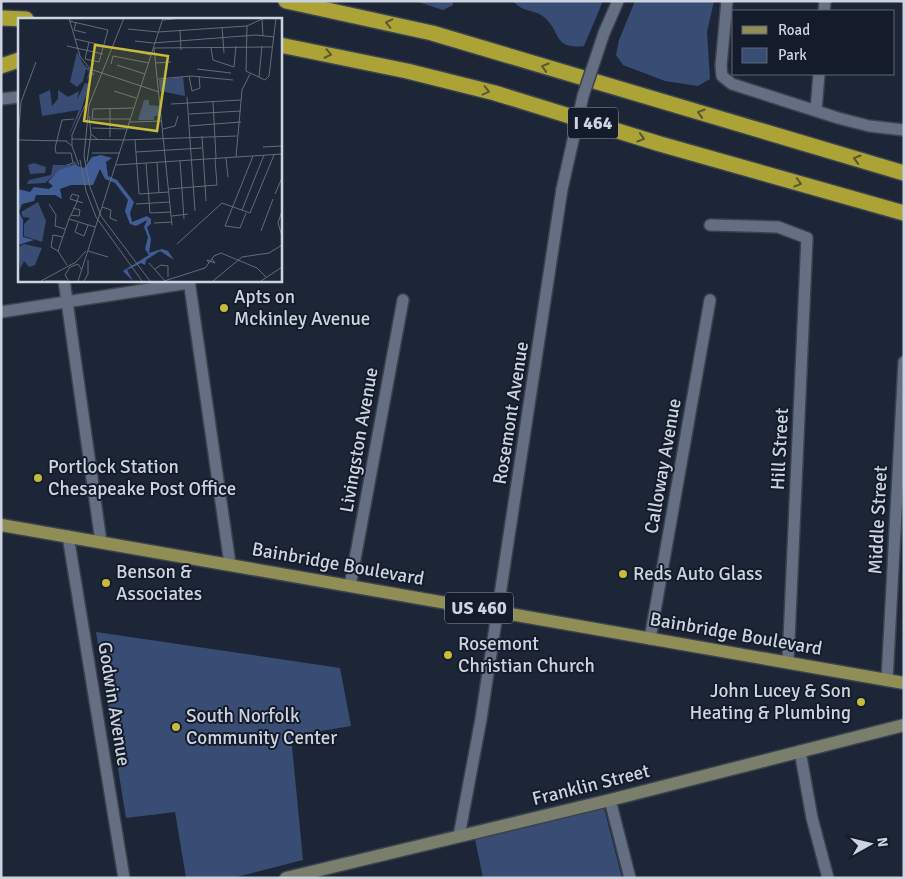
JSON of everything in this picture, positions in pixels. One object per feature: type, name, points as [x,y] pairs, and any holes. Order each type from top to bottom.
[{"type":"highway","name":"I 464","points":[[286,1],[432,34],[904,173]]},
{"type":"highway","points":[[1,18],[18,19]]},
{"type":"highway","name":"I 464","points":[[281,45],[407,71],[495,93],[660,144],[904,213]]},
{"type":"highway","points":[[1,66],[18,60]]},
{"type":"main road","name":"Bainbridge Boulevard","points":[[1,525],[904,683]]},
{"type":"street","name":"Rosemont Avenue","points":[[459,836],[498,612],[562,189],[583,96],[604,33],[618,1]]},
{"type":"street","points":[[727,1],[722,76],[732,84],[752,92],[869,126],[904,130]]},
{"type":"street","points":[[816,110],[819,75]]},
{"type":"street","points":[[1,100],[18,97]]},
{"type":"street","name":"Hill Street","points":[[710,225],[778,227],[807,238],[788,662]]},
{"type":"street","points":[[64,281],[101,542]]},
{"type":"street","points":[[1,312],[189,281],[230,564]]},
{"type":"street","name":"Livingston Avenue","points":[[350,586],[403,300]]},
{"type":"street","name":"Calloway Avenue","points":[[650,639],[710,300]]},
{"type":"street","name":"Middle Street","points":[[887,680],[904,362]]},
{"type":"street","name":"Godwin Avenue","points":[[68,536],[124,878]]},
{"type":"street","name":"Franklin Street","points":[[286,878],[610,800],[904,726]]},
{"type":"street","points":[[800,752],[812,818],[828,878]]},
{"type":"street","points":[[610,800],[630,878]]},
{"type":"green space","points":[[415,1],[453,1],[453,5],[443,10]]},
{"type":"green space","points":[[513,1],[603,1],[584,46],[574,46],[562,42],[544,17],[517,5]]},
{"type":"green space","points":[[635,1],[714,1],[707,32],[710,79],[698,86],[665,81],[623,65],[616,55],[619,40]]},
{"type":"green space","points":[[96,632],[340,668],[351,726],[291,736],[303,860],[233,878],[186,878],[175,812],[126,818]]},
{"type":"green space","points":[[604,808],[622,878],[483,878],[475,839]]},
{"type":"place","name":"Apts on Mckinley Avenue","points":[[224,308]]},
{"type":"place","name":"Portlock Station Chesapeake Post Office","points":[[38,478]]},
{"type":"place","name":"Reds Auto Glass","points":[[623,574]]},
{"type":"place","name":"Benson & Associates","points":[[106,583]]},
{"type":"place","name":"Rosemont Christian Church","points":[[448,655]]},
{"type":"place","name":"John Lucey & Son Heating & Plumbing","points":[[861,702]]},
{"type":"place","name":"South Norfolk Community Center","points":[[176,727]]}]
